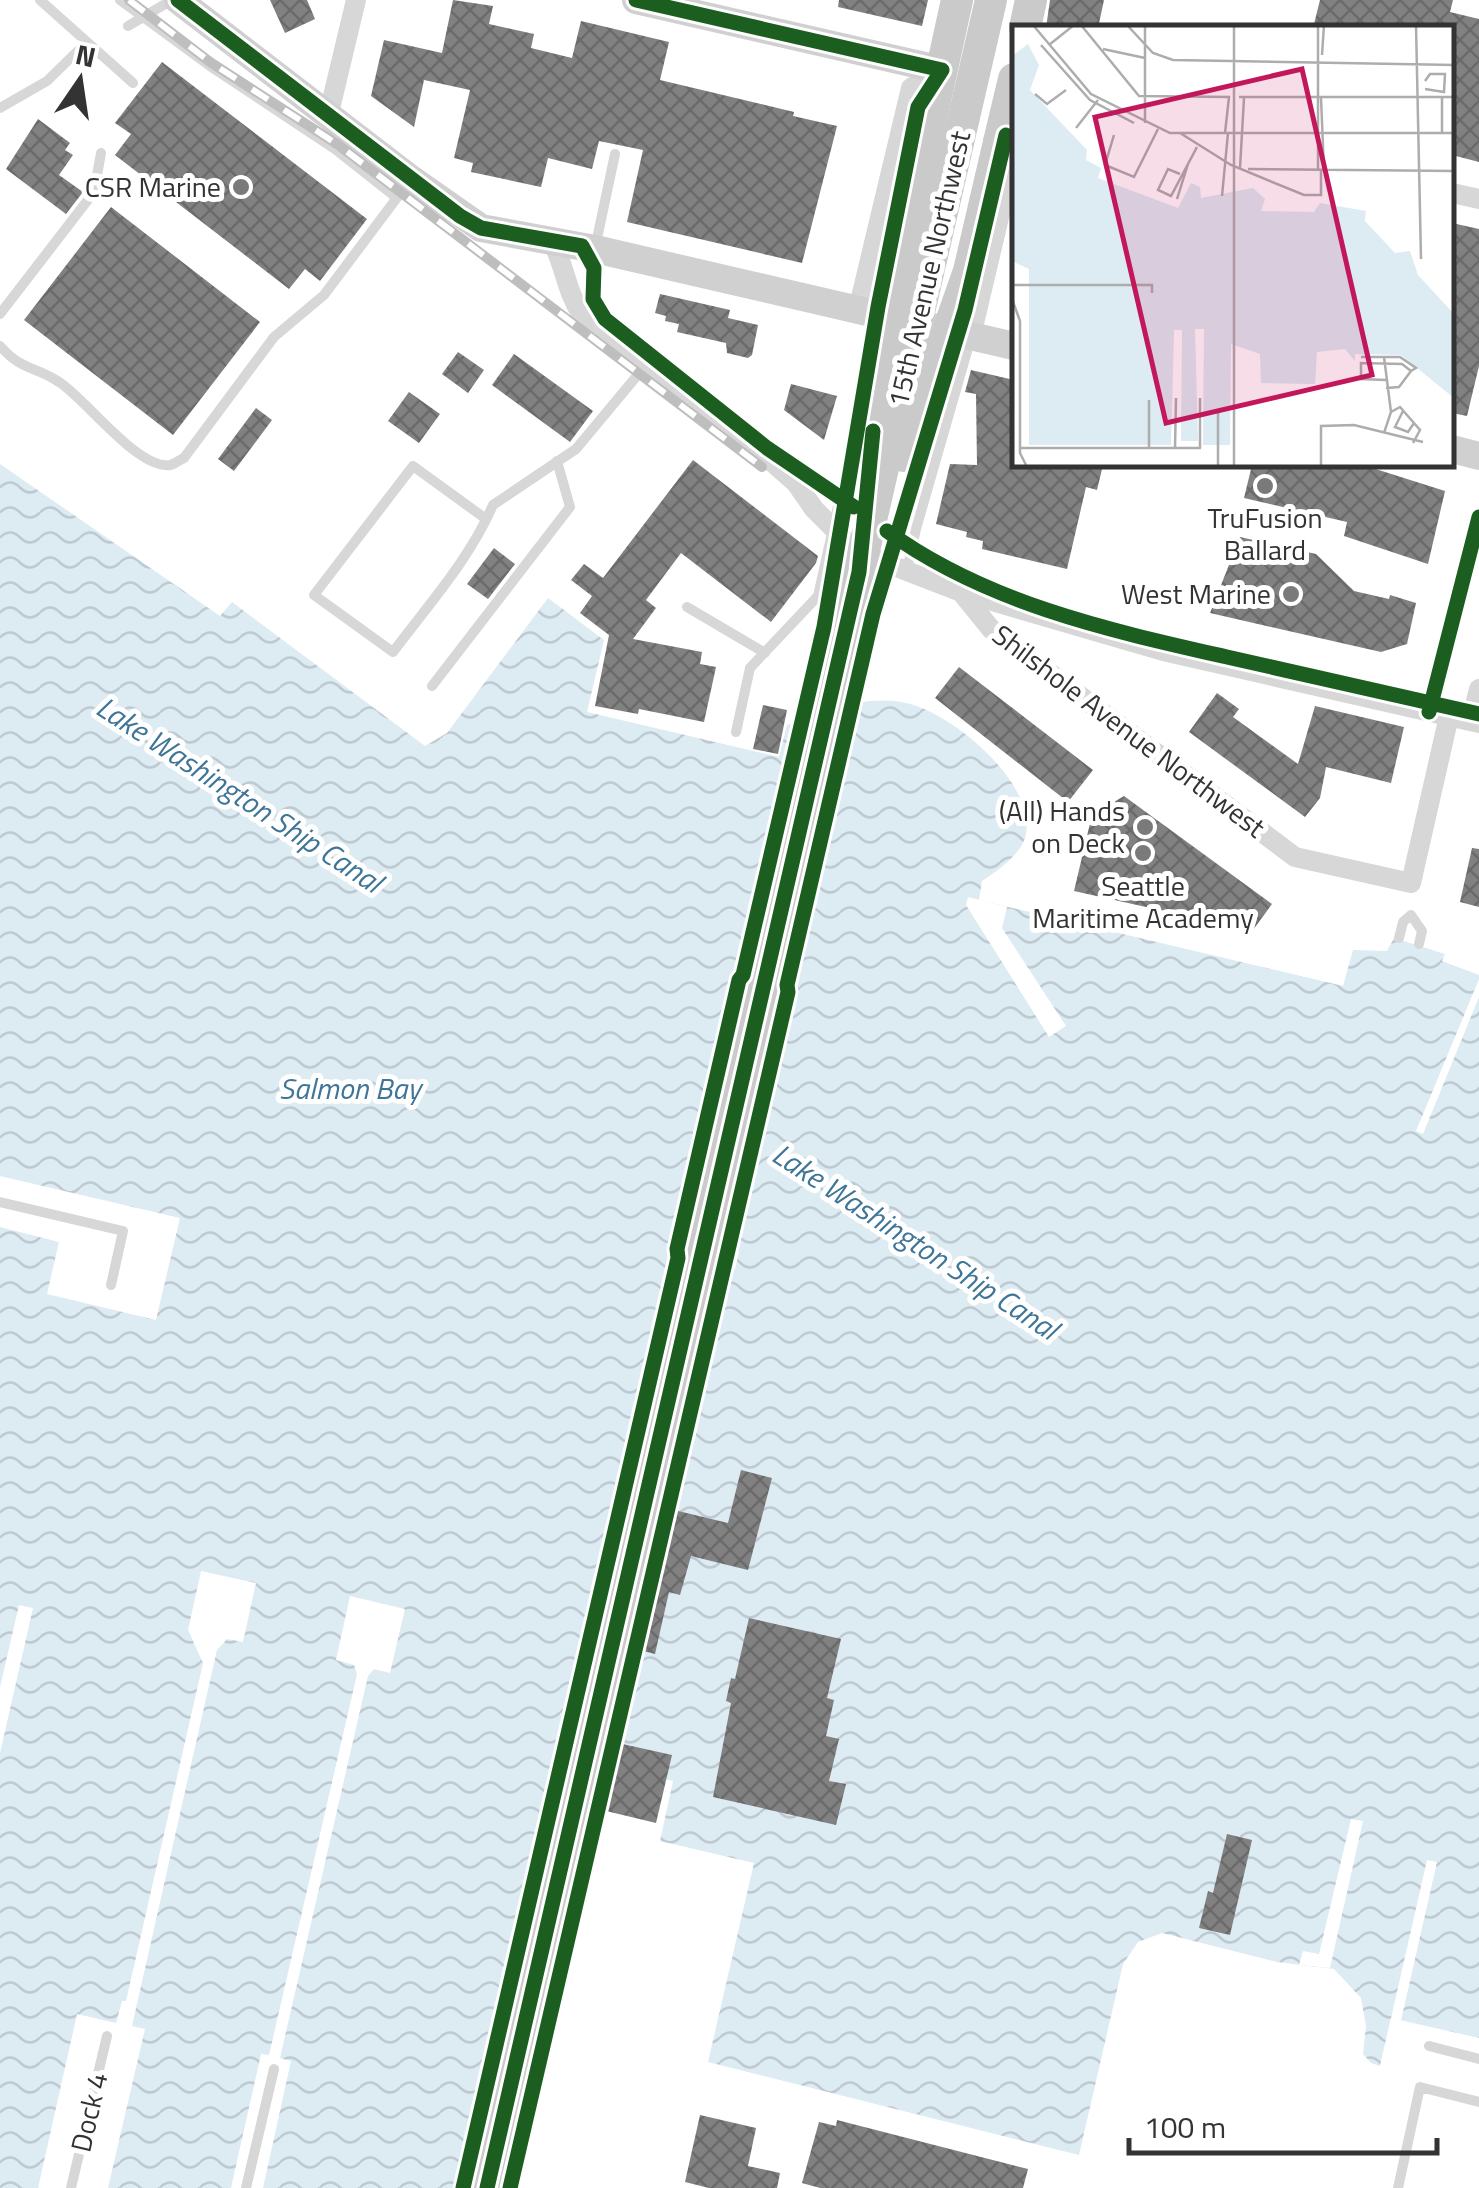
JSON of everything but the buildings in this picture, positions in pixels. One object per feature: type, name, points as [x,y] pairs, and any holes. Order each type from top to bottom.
[{"type":"main road","points":[[859,572],[866,486],[900,252],[957,0]]},
{"type":"main road","name":"15th Avenue Northwest","points":[[487,2188],[991,0]]},
{"type":"main road","points":[[1026,25],[1032,0]]},
{"type":"main road","points":[[859,572],[892,492],[969,271],[1007,148],[1012,97]]},
{"type":"street","points":[[175,0],[328,116],[404,188],[482,228],[595,248],[1012,346]]},
{"type":"street","points":[[328,116],[356,0]]},
{"type":"street","points":[[636,0],[942,70]]},
{"type":"street","points":[[870,54],[900,73],[910,88],[942,70]]},
{"type":"street","name":"15th Avenue Northwest","points":[[869,312],[910,88]]},
{"type":"street","name":"15th Avenue Northwest","points":[[971,336],[1007,148]]},
{"type":"street","points":[[1454,193],[1479,199]]},
{"type":"street","name":"Shilshole Avenue Northwest","points":[[552,240],[572,300],[582,315],[796,483],[833,528],[873,558],[961,592],[991,629],[1295,856],[1411,884],[1439,714]]},
{"type":"street","points":[[1454,450],[1479,456]]},
{"type":"street","points":[[1439,714],[1479,517]]},
{"type":"street","points":[[961,592],[1163,651],[1475,722],[1479,690]]},
{"type":"lane","points":[[40,0],[134,83]]},
{"type":"lane","points":[[0,346],[15,363],[59,382],[128,445],[154,462],[169,465],[184,458],[274,337],[324,296],[404,188],[335,149],[120,0]]},
{"type":"lane","points":[[128,26],[175,0]]},
{"type":"lane","points":[[0,108],[47,82],[87,42]]},
{"type":"lane","points":[[0,314],[94,192],[101,153]]},
{"type":"lane","points":[[595,248],[615,154]]},
{"type":"lane","name":"15th Avenue Northwest","points":[[765,652],[818,596],[869,312]]},
{"type":"lane","name":"15th Avenue Northwest","points":[[907,571],[971,336]]},
{"type":"lane","points":[[486,519],[413,466],[314,595],[393,652],[476,542],[486,519],[492,505],[590,435],[646,365]]},
{"type":"lane","points":[[432,686],[570,507],[557,461]]},
{"type":"lane","points":[[687,607],[765,652],[750,668],[736,732]]},
{"type":"lane","points":[[1399,938],[1403,922],[1411,915],[1422,931],[1420,944]]},
{"type":"lane","points":[[0,1202],[123,1231],[111,1285]]},
{"type":"lane","name":"Dock 4","points":[[71,2188],[107,2036]]},
{"type":"lane","points":[[1429,2046],[1479,2058]]},
{"type":"lane","points":[[246,2188],[274,2069]]},
{"type":"lane","points":[[1398,2188],[1420,2086],[1479,2102]]},
{"type":"water","name":"Lake Washington Ship Canal","points":[[0,464],[220,616],[232,602],[425,746],[447,733],[548,598],[604,640],[587,712],[779,757],[787,725],[845,706],[875,701],[906,703],[946,720],[1006,774],[1026,817],[1022,844],[1007,863],[982,881],[979,900],[1343,986],[1353,950],[1387,951],[1394,938],[1445,954],[1442,961],[1479,975],[1479,2038],[1391,2018],[1380,2066],[1363,2054],[1366,2026],[1361,1998],[1334,1969],[1277,1962],[1162,1933],[1138,1942],[1123,1964],[1079,2155],[708,2062],[754,1863],[660,1841],[673,1781],[561,1755],[461,2188],[0,2188]]},
{"type":"pier","points":[[854,697],[731,1250],[739,1252],[735,1269],[724,1267],[608,1771],[565,1760],[466,2188],[461,2188],[675,1258],[672,1250],[800,715]]},
{"type":"pier","points":[[968,897],[1007,907],[1002,928],[1066,1026],[1049,1037],[966,905]]},
{"type":"pier","points":[[1479,979],[1479,997],[1423,1134],[1416,1131]]},
{"type":"pier","points":[[0,1176],[180,1218],[156,1320],[47,1294],[59,1242],[0,1227]]},
{"type":"pier","points":[[201,1571],[256,1583],[243,1642],[227,1639],[217,1650],[132,2026],[145,2029],[108,2188],[38,2188],[77,2014],[116,2023],[122,2001],[126,2001],[203,1663],[188,1630]]},
{"type":"pier","points":[[350,1596],[405,1609],[390,1673],[374,1669],[368,1676],[280,2058],[291,2061],[263,2188],[231,2188],[261,2054],[269,2055],[357,1674],[354,1665],[336,1660]]},
{"type":"pier","points":[[19,1605],[33,1608],[0,1753],[0,1687]]},
{"type":"pier","points":[[1351,1819],[1363,1821],[1330,1968],[1299,1965],[1303,1951],[1319,1954]]},
{"type":"pier","points":[[1427,1860],[1437,1862],[1400,2025],[1394,2024],[1385,2068],[1379,2071]]},
{"type":"railway","points":[[129,0],[210,62],[337,144],[762,467]]},
{"type":"cycle path","points":[[178,0],[460,216],[481,228],[582,246],[594,268],[593,299],[605,319],[767,448],[854,507]]},
{"type":"cycle path","points":[[636,0],[942,70]]},
{"type":"cycle path","points":[[463,2188],[739,980],[824,627],[878,307],[918,107],[942,70]]},
{"type":"cycle path","points":[[510,2188],[873,614],[965,310],[1006,135]]},
{"type":"cycle path","points":[[487,2188],[859,572],[873,431]]},
{"type":"cycle path","points":[[1429,712],[1479,517]]},
{"type":"cycle path","points":[[887,531],[965,577],[1050,611],[1182,647],[1479,714]]},
{"type":"place","name":"CSR Marine","points":[[241,187]]},
{"type":"place","name":"TruFusion Ballard","points":[[1265,486]]},
{"type":"place","name":"West Marine","points":[[1291,594]]},
{"type":"place","name":"(All) Hands on Deck","points":[[1145,827]]},
{"type":"place","name":"Seattle Maritime Academy","points":[[1143,853]]},
{"type":"water label","name":"Salmon Bay","points":[[350,1089]]}]
